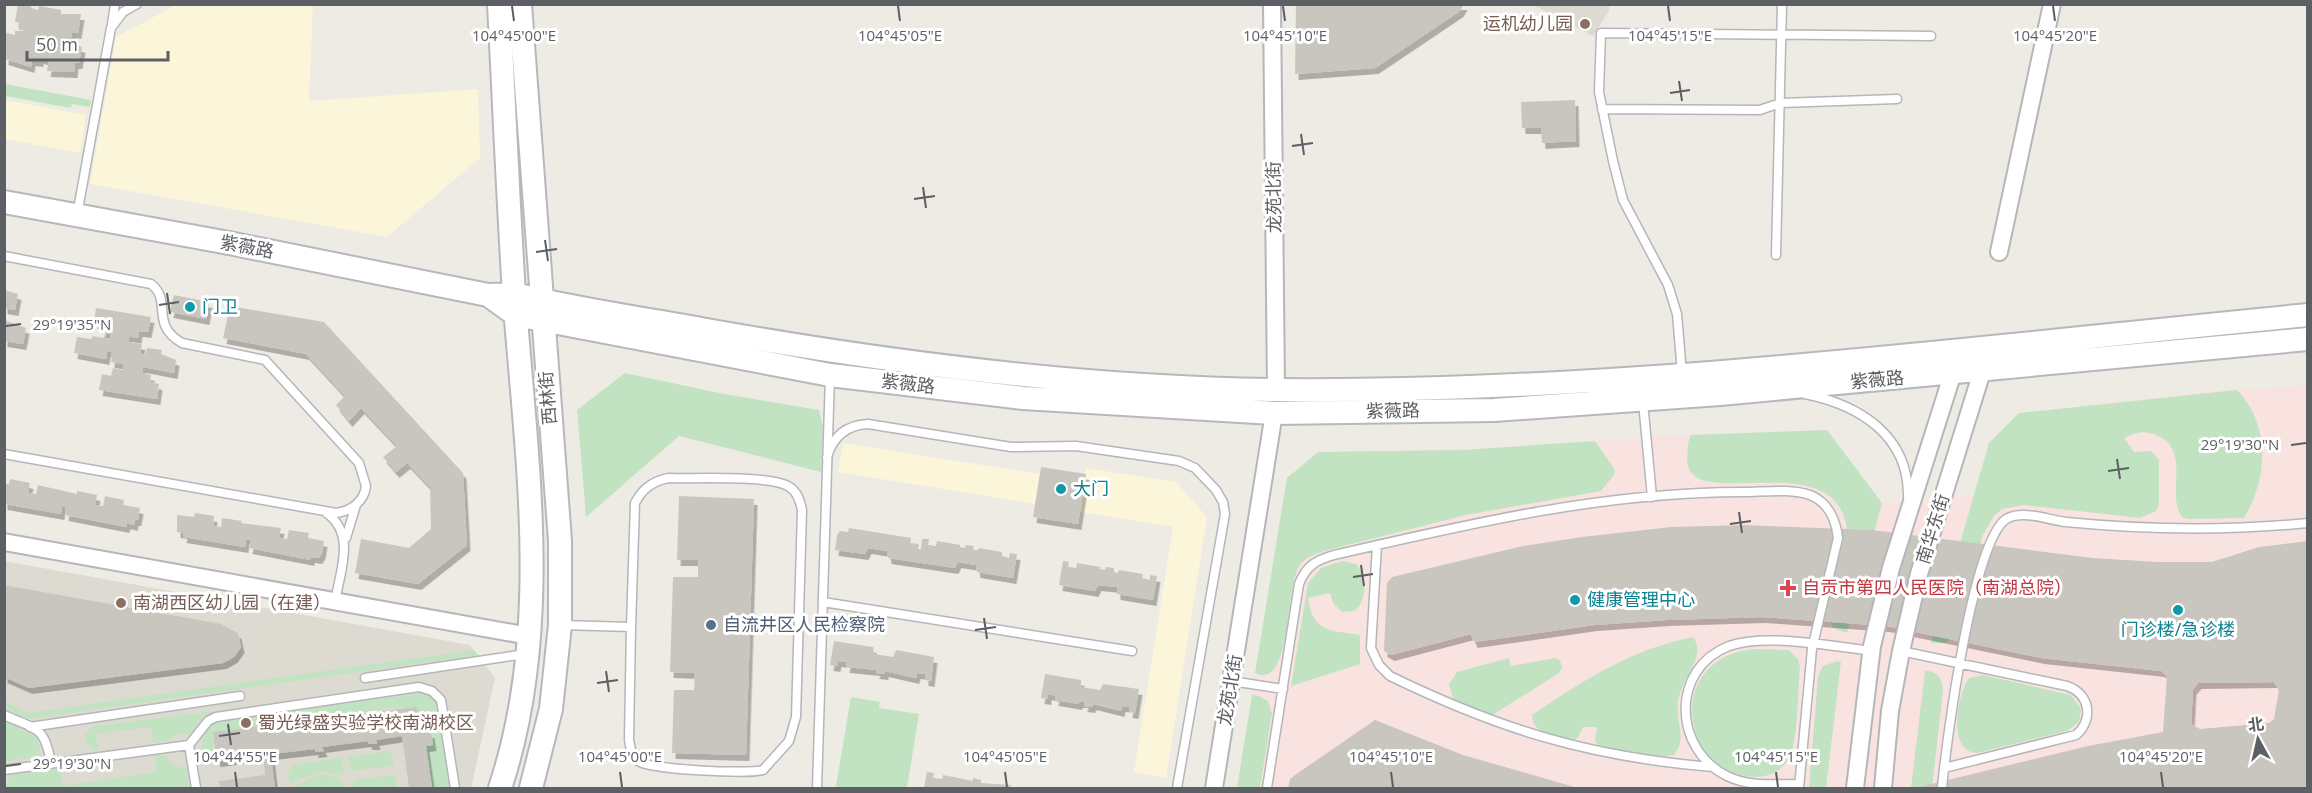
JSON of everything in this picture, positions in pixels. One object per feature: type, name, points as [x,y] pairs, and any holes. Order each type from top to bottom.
[{"type":"main road","name":"西林街","points":[[499,4],[515,304],[532,544],[528,645],[520,708],[500,789]]},
{"type":"main road","name":"西林街","points":[[520,4],[560,541],[560,625],[551,709],[531,789]]},
{"type":"main road","name":"紫薇路","points":[[4,202],[488,295],[515,304],[830,375],[1023,398],[1274,413],[1494,410],[1775,389],[2307,339]]},
{"type":"main road","name":"紫薇路","points":[[541,310],[834,353],[1028,375],[1154,385],[1276,390],[1492,387],[1682,374],[2307,315]]},
{"type":"street","name":"龙苑北街","points":[[1272,4],[1276,390]]},
{"type":"street","points":[[1999,252],[2052,4]]},
{"type":"street","name":"南华东街","points":[[1883,789],[1890,711],[1919,574],[1981,371],[1992,345]]},
{"type":"street","name":"南华东街","points":[[1855,789],[1871,651],[1908,514],[1962,348]]},
{"type":"street","name":"龙苑北街","points":[[1214,789],[1274,413]]},
{"type":"street","points":[[4,542],[335,602],[528,645]]},
{"type":"lane","points":[[77,215],[115,4]]},
{"type":"lane","points":[[111,28],[123,12],[137,4]]},
{"type":"lane","points":[[1776,255],[1782,4]]},
{"type":"lane","points":[[1682,374],[1677,314],[1668,285],[1623,200],[1602,109],[1598,70],[1601,33],[1931,36]]},
{"type":"lane","points":[[1602,109],[1760,110],[1780,103],[1898,99]]},
{"type":"lane","points":[[4,256],[151,284],[160,294],[162,320],[172,338],[182,343],[265,360],[359,463],[366,486],[350,518],[335,602]]},
{"type":"lane","points":[[817,789],[830,375]]},
{"type":"lane","points":[[1775,389],[1847,406],[1887,434],[1905,466],[1908,514]]},
{"type":"lane","points":[[1643,399],[1652,497]]},
{"type":"lane","points":[[827,457],[830,448],[842,432],[851,426],[868,424],[1011,447],[1076,446],[1101,449],[1179,461],[1202,473],[1220,495],[1225,514],[1178,789]]},
{"type":"lane","points":[[4,454],[324,511],[342,512],[357,504]]},
{"type":"lane","points":[[668,478],[772,481],[792,488],[801,501],[802,510],[796,717],[789,741],[766,766],[757,771],[656,767],[639,761],[632,754],[629,741],[631,627],[635,502],[642,491],[656,481],[668,478]]},
{"type":"lane","points":[[1267,789],[1303,575],[1313,563],[1323,558],[1377,545],[1518,514],[1652,497],[1788,492],[1808,494],[1824,504],[1835,522],[1838,538],[1813,643],[1799,786],[1744,783],[1729,778],[1713,767],[1692,744],[1686,720],[1688,688],[1700,668],[1718,651],[1741,643],[1813,643],[1871,651]]},
{"type":"lane","points":[[324,511],[338,522],[345,542]]},
{"type":"lane","points":[[1942,789],[1959,663],[1996,527],[2010,517],[2019,515],[2088,524],[2159,529],[2215,529],[2307,523]]},
{"type":"lane","points":[[1377,545],[1371,648],[1379,665],[1390,676],[1490,722],[1551,741],[1640,760],[1713,767]]},
{"type":"lane","points":[[823,602],[1132,651]]},
{"type":"lane","points":[[560,625],[631,627]]},
{"type":"lane","points":[[365,678],[528,645]]},
{"type":"lane","points":[[1901,651],[2067,686],[2080,693],[2088,710],[2082,729],[2068,738],[1944,768]]},
{"type":"lane","points":[[1231,681],[1283,689]]},
{"type":"lane","points":[[4,770],[189,745],[208,721],[216,717],[426,688],[438,695],[442,705],[455,789]]},
{"type":"lane","points":[[30,727],[240,696]]},
{"type":"lane","points":[[4,715],[42,732],[48,743]]},
{"type":"lane","points":[[51,764],[48,743],[51,728],[60,722]]},
{"type":"lane","points":[[189,745],[196,789]]},
{"type":"lane","points":[[183,775],[194,778]]},
{"type":"shaded area","points":[[176,5],[313,5],[309,101],[478,89],[480,158],[387,237],[90,184],[116,37]]},
{"type":"shaded area","name":"运机幼儿园","points":[[1533,5],[1609,5],[1609,11],[1593,36]]},
{"type":"shaded area","points":[[5,100],[86,115],[80,153],[5,139]]},
{"type":"shaded area","name":"自贡市第四人民医院（南湖总院）","points":[[2307,386],[2307,788],[1237,788],[1287,478],[1318,452],[1538,447],[1653,436],[1827,430],[1882,503],[1973,495],[1989,443],[2019,413],[2203,392]]},
{"type":"shaded area","points":[[843,443],[1040,474],[1035,504],[838,472]]},
{"type":"shaded area","points":[[1086,468],[1176,482],[1207,517],[1166,778],[1134,772],[1173,527],[1080,512]]},
{"type":"shaded area","points":[[4,561],[470,645],[495,678],[471,788],[5,788]]},
{"type":"green space","points":[[5,84],[91,100],[90,107],[72,104],[71,108],[5,96]]},
{"type":"green space","points":[[625,373],[724,394],[819,410],[823,427],[821,472],[679,436],[586,517],[577,410]]},
{"type":"green space","points":[[2237,390],[2256,419],[2262,452],[2258,486],[2244,518],[2187,519],[2181,516],[2177,506],[2176,460],[2173,450],[2167,442],[2152,433],[2132,434],[2124,438],[2134,452],[2151,451],[2159,460],[2159,505],[2156,511],[2140,518],[2024,505],[2002,509],[1994,516],[1983,535],[1953,637],[1945,643],[1931,643],[1989,443],[2019,413]]},
{"type":"green space","points":[[1827,430],[1882,503],[1847,633],[1833,628],[1829,619],[1844,557],[1847,533],[1846,524],[1834,501],[1814,488],[1788,483],[1709,482],[1693,474],[1687,458],[1691,435]]},
{"type":"green space","points":[[1595,441],[1615,470],[1614,475],[1601,491],[1466,515],[1324,551],[1308,558],[1300,565],[1295,577],[1282,653],[1276,667],[1267,674],[1255,673],[1287,478],[1318,452],[1463,450]]},
{"type":"green space","points":[[1342,561],[1356,564],[1363,575],[1364,594],[1355,611],[1342,612],[1333,603],[1330,593],[1308,598],[1315,619],[1320,625],[1333,631],[1360,635],[1360,664],[1291,686],[1308,583],[1321,568]]},
{"type":"green space","points":[[1693,637],[1697,644],[1696,659],[1679,697],[1678,713],[1681,735],[1674,755],[1663,757],[1599,747],[1595,741],[1597,727],[1583,727],[1578,738],[1571,741],[1546,734],[1533,722],[1532,715],[1609,667],[1649,649]]},
{"type":"green space","points":[[1752,649],[1789,650],[1798,659],[1800,668],[1792,751],[1787,762],[1780,769],[1759,777],[1733,772],[1712,759],[1699,740],[1693,718],[1694,695],[1704,674],[1723,658]]},
{"type":"green space","points":[[474,650],[478,655],[27,719],[5,708],[5,702],[28,713]]},
{"type":"green space","points":[[1509,658],[1511,666],[1555,658],[1560,660],[1562,668],[1559,673],[1491,716],[1457,703],[1453,698],[1449,684],[1457,672]]},
{"type":"green space","points":[[1837,661],[1841,662],[1826,788],[1809,788],[1818,676],[1823,666]]},
{"type":"green space","points":[[1925,671],[1933,672],[1938,676],[1943,691],[1932,788],[1911,788]]},
{"type":"green space","points":[[1983,675],[2071,695],[2081,709],[2079,722],[2067,731],[1977,753],[1967,750],[1961,743],[1958,733],[1957,721],[1961,696],[1969,678]]},
{"type":"green space","points":[[422,693],[433,697],[435,701],[452,788],[432,788],[426,746],[433,745],[431,732],[420,733],[417,708],[396,708],[213,732],[217,761],[205,763],[200,758],[205,733],[211,725],[217,722]]},
{"type":"green space","points":[[1252,695],[1268,701],[1272,713],[1260,788],[1237,788]]},
{"type":"green space","points":[[851,697],[880,702],[879,708],[919,714],[907,788],[841,788],[836,786]]},
{"type":"green space","points":[[215,711],[202,717],[191,734],[181,733],[168,740],[154,743],[151,727],[96,734],[98,750],[91,749],[85,741],[85,734],[94,726]]},
{"type":"green space","points":[[4,721],[38,737],[40,755],[5,762]]},
{"type":"green space","points":[[390,751],[394,766],[350,771],[348,757]]},
{"type":"green space","points":[[155,755],[166,756],[173,765],[186,769],[189,788],[5,788],[11,775],[60,769],[63,786],[157,772]]},
{"type":"green space","points":[[342,757],[344,772],[341,776],[322,771],[290,783],[288,773],[293,765]]},
{"type":"green space","points":[[321,774],[341,779],[346,788],[291,788]]},
{"type":"green space","points":[[395,775],[397,788],[352,788],[354,780]]},
{"type":"building","points":[[18,4],[32,5],[31,8],[38,10],[39,6],[61,10],[61,14],[81,14],[78,33],[72,32],[71,40],[65,41],[82,47],[79,63],[75,63],[74,72],[47,71],[49,60],[40,58],[40,61],[32,60],[31,67],[5,59],[6,33],[15,35],[15,31],[26,31],[19,30],[21,23],[15,22]]},
{"type":"building","points":[[1296,4],[1464,4],[1460,11],[1375,68],[1295,74]]},
{"type":"building","points":[[1575,100],[1576,141],[1542,143],[1541,128],[1522,128],[1521,102]]},
{"type":"building","points":[[4,290],[18,294],[15,310],[4,308]]},
{"type":"building","name":"门卫","points":[[174,295],[209,302],[206,319],[170,312]]},
{"type":"building","points":[[230,306],[324,322],[463,473],[467,545],[418,584],[355,573],[361,539],[409,548],[431,529],[430,487],[407,463],[396,472],[383,457],[397,446],[361,408],[349,421],[336,405],[345,396],[306,354],[223,338]]},
{"type":"building","points":[[96,308],[151,317],[148,332],[139,331],[138,338],[129,336],[128,342],[142,344],[140,354],[145,355],[147,348],[162,350],[161,354],[176,360],[174,373],[143,367],[142,373],[151,375],[150,382],[159,384],[157,399],[99,390],[102,374],[111,376],[113,368],[122,370],[124,364],[111,362],[112,352],[107,351],[106,359],[74,353],[77,337],[92,339],[92,336],[110,339],[111,334],[101,332],[103,325],[94,323]]},
{"type":"building","points":[[4,320],[26,328],[23,344],[4,341]]},
{"type":"building","name":"大门","points":[[1041,467],[1086,474],[1078,524],[1033,517]]},
{"type":"building","points":[[10,479],[30,483],[28,493],[36,494],[38,485],[77,494],[77,491],[97,495],[95,505],[103,506],[105,496],[124,500],[123,505],[140,508],[138,520],[135,520],[134,525],[127,523],[126,527],[65,515],[66,507],[62,506],[61,514],[4,504],[4,484],[9,484]]},
{"type":"building","name":"自流井区人民检察院","points":[[679,496],[754,499],[746,755],[672,753],[674,690],[694,690],[695,673],[670,672],[673,577],[698,577],[698,560],[677,560]]},
{"type":"building","points":[[195,513],[214,516],[213,526],[221,527],[222,518],[281,528],[279,538],[287,539],[289,530],[309,533],[308,538],[324,541],[322,553],[319,558],[311,557],[311,560],[249,548],[251,540],[246,539],[245,547],[183,537],[184,533],[177,532],[177,515],[194,517]]},
{"type":"building","points":[[1744,525],[1872,530],[2093,558],[2158,562],[2212,562],[2259,547],[2308,541],[2308,788],[1915,788],[2088,746],[2163,732],[2167,676],[2161,671],[2041,658],[1886,626],[1762,617],[1666,620],[1594,625],[1474,642],[1471,634],[1391,655],[1384,651],[1387,583],[1392,577],[1523,546],[1671,527]],"holes":[[[2274,682],[2279,690],[2274,719],[2269,723],[2200,729],[2191,724],[2193,689],[2198,683]]]},
{"type":"building","points":[[849,528],[911,538],[910,543],[919,544],[918,549],[921,549],[922,539],[929,539],[928,545],[936,546],[937,541],[965,548],[966,545],[974,546],[973,550],[979,548],[1002,552],[1002,556],[1009,558],[1010,553],[1017,554],[1013,578],[977,572],[976,565],[958,562],[955,568],[888,558],[887,551],[868,548],[865,554],[835,550],[837,535],[840,531],[848,532]]},
{"type":"building","points":[[1063,561],[1069,562],[1068,567],[1076,568],[1077,563],[1105,570],[1106,567],[1114,568],[1114,572],[1118,573],[1119,570],[1143,574],[1142,578],[1150,580],[1150,575],[1157,576],[1153,600],[1117,594],[1117,587],[1098,585],[1095,591],[1059,585]]},
{"type":"building","points":[[4,585],[221,624],[238,633],[241,647],[234,657],[223,663],[29,688],[4,677]]},
{"type":"building","points":[[834,641],[873,647],[874,654],[893,657],[896,650],[934,657],[931,681],[925,680],[925,674],[917,673],[916,678],[885,671],[885,674],[876,673],[877,670],[846,667],[847,662],[838,661],[837,666],[830,665]]},
{"type":"building","points":[[1045,674],[1081,680],[1081,687],[1100,690],[1103,684],[1139,689],[1135,713],[1129,712],[1130,707],[1122,706],[1121,711],[1093,704],[1092,707],[1084,706],[1085,702],[1079,702],[1079,704],[1055,700],[1056,696],[1048,694],[1048,699],[1041,698]]},
{"type":"building","points":[[417,707],[420,733],[431,732],[433,745],[426,746],[432,788],[409,788],[402,736],[376,740],[377,744],[369,744],[368,741],[322,747],[324,751],[315,752],[315,749],[271,754],[275,788],[220,788],[219,781],[265,775],[263,755],[217,761],[213,732]]},
{"type":"building","points":[[1375,720],[1463,755],[1578,788],[1288,788],[1290,779],[1295,775]]},
{"type":"building","points":[[927,772],[934,773],[933,778],[942,779],[943,775],[973,781],[973,778],[981,780],[981,783],[1011,785],[1010,788],[924,788]]},
{"type":"place","name":"运机幼儿园","points":[[1585,24]]},
{"type":"place","name":"门卫","points":[[190,307]]},
{"type":"place","name":"大门","points":[[1061,489]]},
{"type":"place","name":"自贡市第四人民医院（南湖总院）","points":[[1788,588]]},
{"type":"place","name":"健康管理中心","points":[[1575,600]]},
{"type":"place","name":"南湖西区幼儿园（在建）","points":[[121,603]]},
{"type":"place","name":"门诊楼/急诊楼","points":[[2178,610]]},
{"type":"place","name":"自流井区人民检察院","points":[[711,625]]},
{"type":"place","name":"蜀光绿盛实验学校南湖校区","points":[[246,723]]}]
